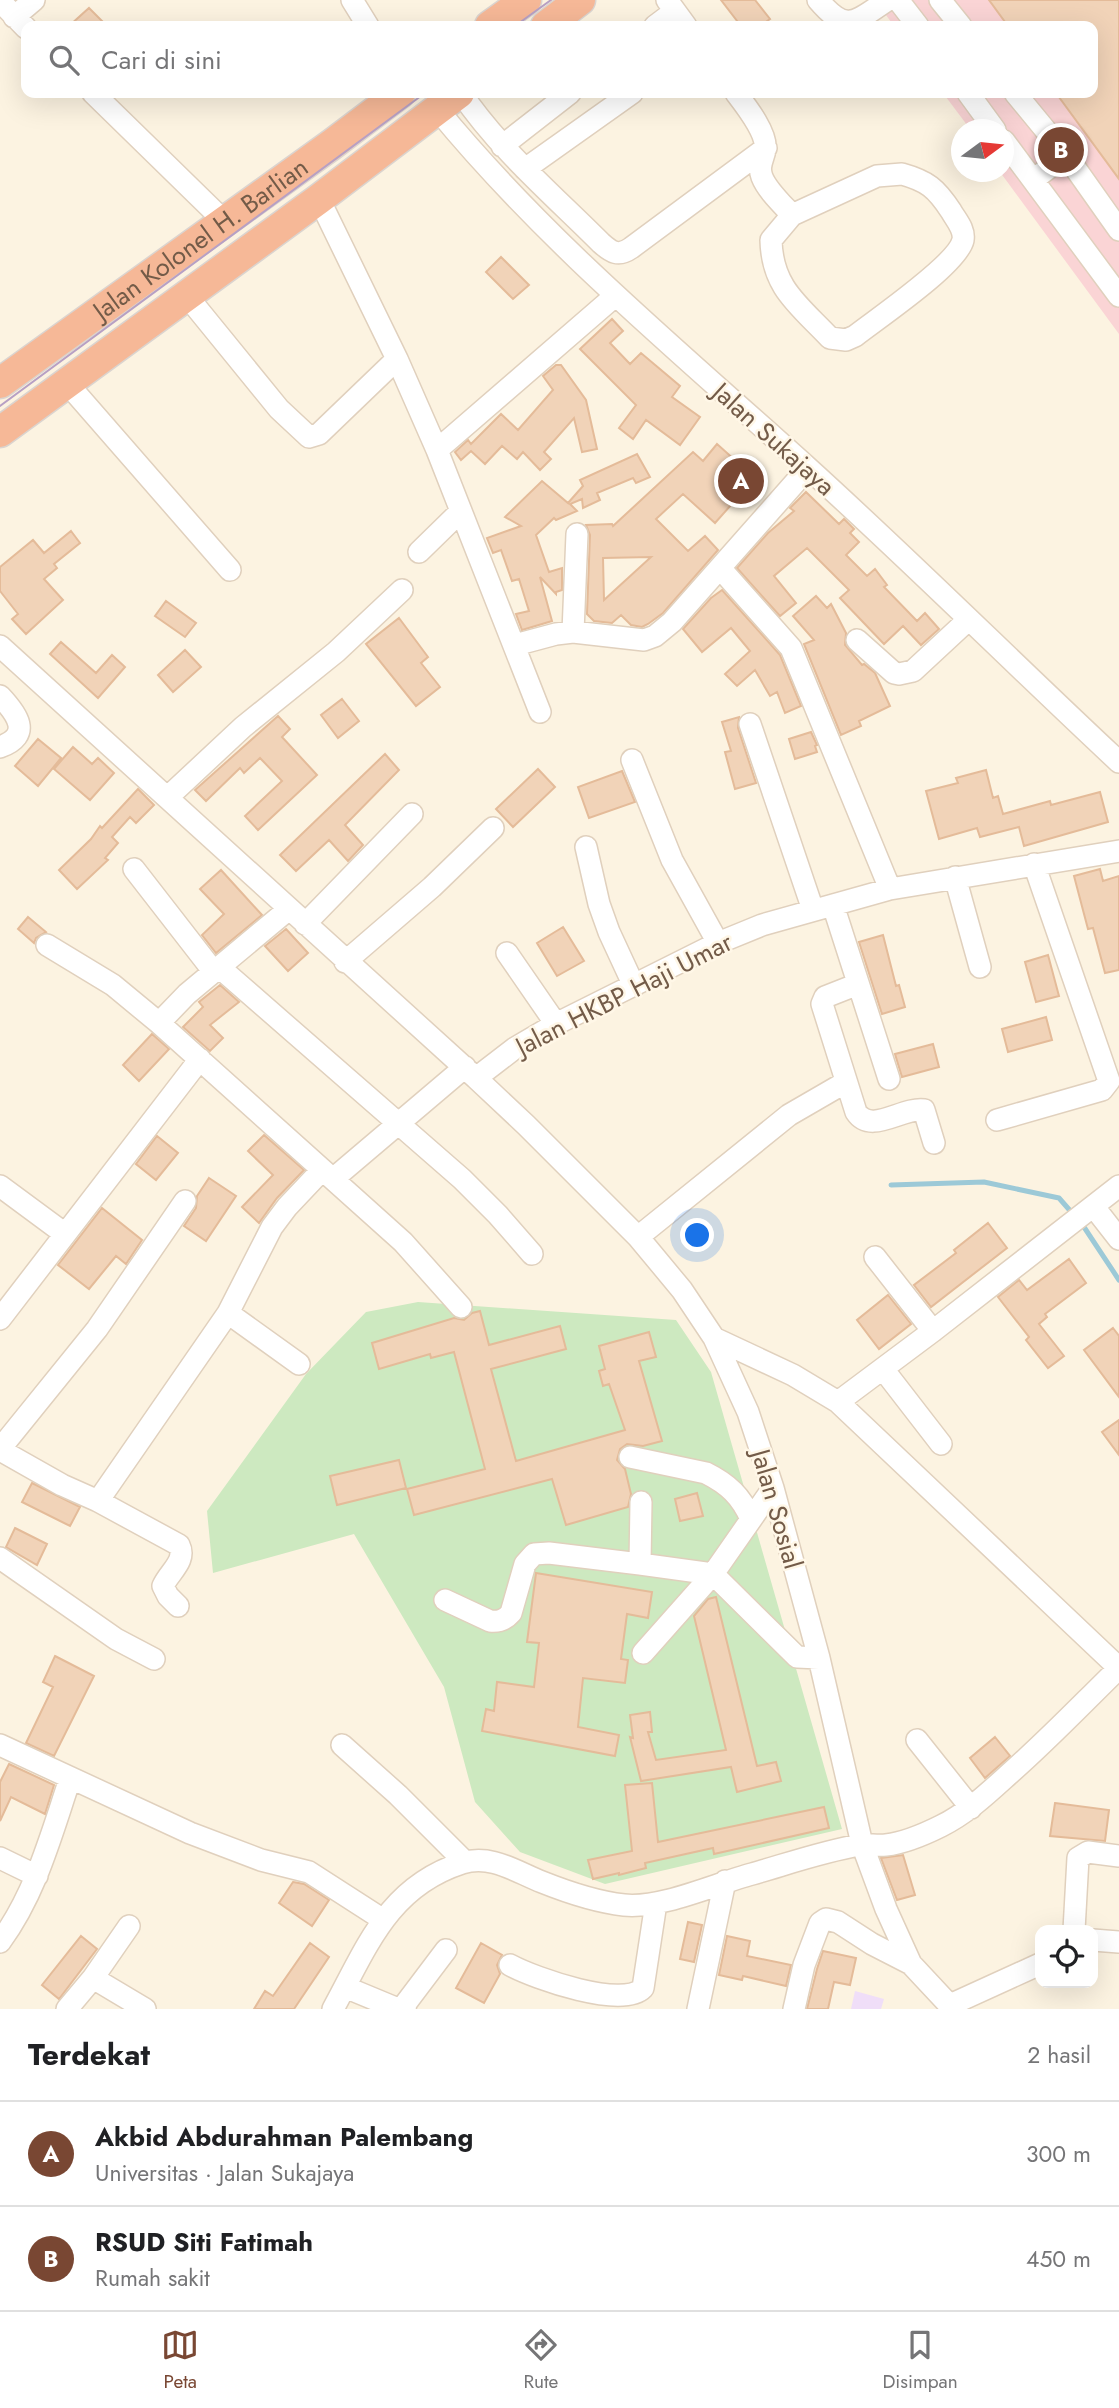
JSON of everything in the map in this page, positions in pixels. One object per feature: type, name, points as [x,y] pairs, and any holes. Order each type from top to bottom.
[{"type":"highway","points":[[497,21],[526,0]]},
{"type":"highway","points":[[553,21],[580,0]]},
{"type":"highway","name":"Jalan Kolonel H. Barlian","points":[[0,383],[393,98]]},
{"type":"highway","name":"Jalan Kolonel H. Barlian","points":[[0,432],[452,98]]},
{"type":"street","points":[[14,15],[34,0]]},
{"type":"street","points":[[352,0],[365,21]]},
{"type":"street","points":[[818,0],[841,21]]},
{"type":"street","points":[[898,0],[914,21]]},
{"type":"street","points":[[940,0],[957,21]]},
{"type":"street","points":[[852,21],[874,3]]},
{"type":"street","points":[[98,98],[224,221]]},
{"type":"street","points":[[452,98],[610,251],[623,253],[766,148]]},
{"type":"street","name":"Jalan Sukajaya","points":[[452,98],[477,158],[615,296],[808,468],[1119,762]]},
{"type":"street","points":[[502,146],[564,98]]},
{"type":"street","points":[[525,169],[625,98]]},
{"type":"street","points":[[739,98],[760,128],[766,148],[761,161],[763,180],[792,215]]},
{"type":"street","points":[[972,98],[987,119]]},
{"type":"street","points":[[1019,98],[1066,155],[1119,230]]},
{"type":"street","points":[[1014,155],[1115,282]]},
{"type":"street","points":[[1033,180],[1066,155]]},
{"type":"street","points":[[901,174],[925,180],[964,232],[963,242],[945,266],[855,335],[846,340],[838,340],[830,338],[778,279],[771,259],[771,240],[792,215],[877,176],[901,174]]},
{"type":"street","points":[[319,198],[397,359],[437,450],[540,712]]},
{"type":"street","points":[[187,296],[279,410],[309,437],[319,435],[397,359]]},
{"type":"street","points":[[437,450],[615,296]]},
{"type":"street","points":[[66,382],[230,570]]},
{"type":"street","points":[[515,645],[573,632],[631,640],[649,639],[672,622],[808,468]]},
{"type":"street","points":[[419,552],[461,511]]},
{"type":"street","points":[[573,632],[578,534]]},
{"type":"street","points":[[720,568],[792,648],[890,889]]},
{"type":"street","points":[[168,797],[243,727],[336,652],[402,590]]},
{"type":"street","points":[[856,640],[894,673],[907,673],[913,671],[968,620]]},
{"type":"street","points":[[0,646],[470,1073],[328,1175],[287,1208],[272,1227],[228,1313],[98,1501]]},
{"type":"street","points":[[0,696],[16,712],[19,721],[15,739],[0,747]]},
{"type":"street","points":[[750,724],[823,907],[858,984],[889,1079]]},
{"type":"street","points":[[632,760],[672,860],[718,943]]},
{"type":"street","points":[[159,1023],[216,969],[297,916],[412,814]]},
{"type":"street","points":[[345,962],[432,887],[493,828]]},
{"type":"street","points":[[586,847],[599,904],[634,986]]},
{"type":"street","name":"Jalan HKBP Haji Umar","points":[[470,1073],[556,1024],[718,943],[762,925],[890,889],[1119,851]]},
{"type":"street","points":[[997,1119],[1102,1090],[1109,1081],[1034,864]]},
{"type":"street","points":[[134,869],[216,969],[401,1124],[498,1214],[532,1254]]},
{"type":"street","points":[[955,877],[980,967]]},
{"type":"street","points":[[47,944],[113,985],[159,1023],[403,1242],[461,1307]]},
{"type":"street","points":[[507,953],[556,1024]]},
{"type":"street","points":[[858,984],[827,996],[822,1001],[856,1112],[862,1120],[871,1122],[908,1111],[923,1110],[934,1143]]},
{"type":"street","points":[[0,1319],[200,1059]]},
{"type":"street","name":"Jalan Sosial","points":[[470,1073],[638,1237],[682,1290],[714,1338],[748,1412],[773,1488],[819,1658],[862,1844],[886,1909],[911,1964],[952,2007]]},
{"type":"street","points":[[638,1237],[789,1115],[846,1082]]},
{"type":"street","points":[[0,1186],[65,1234]]},
{"type":"street","points":[[838,1402],[1094,1208],[1119,1186]]},
{"type":"street","points":[[178,1606],[163,1586],[181,1559],[182,1551],[179,1545],[0,1450],[97,1329],[185,1201]]},
{"type":"street","points":[[1094,1208],[1119,1239]]},
{"type":"street","points":[[875,1257],[933,1331]]},
{"type":"street","points":[[228,1313],[299,1364]]},
{"type":"street","points":[[333,2009],[382,1919],[425,1880],[464,1863],[484,1860],[497,1862],[545,1883],[611,1903],[628,1905],[656,1903],[725,1881],[862,1844],[887,1845],[901,1842],[940,1826],[971,1808],[1035,1752],[1119,1668],[838,1402],[793,1375],[714,1338]]},
{"type":"street","points":[[883,1369],[941,1444]]},
{"type":"street","points":[[630,1457],[716,1477],[743,1500],[751,1519]]},
{"type":"street","points":[[643,1653],[713,1574],[773,1488]]},
{"type":"street","points":[[640,1564],[641,1502]]},
{"type":"street","points":[[445,1600],[490,1621],[505,1619],[511,1613],[525,1564],[534,1554],[549,1553],[713,1574],[797,1657],[819,1658]]},
{"type":"street","points":[[0,1558],[116,1639],[154,1659]]},
{"type":"street","points":[[918,1740],[971,1808]]},
{"type":"street","points":[[0,1745],[190,1833],[261,1860],[309,1872],[382,1919]]},
{"type":"street","points":[[342,1745],[398,1795],[464,1863]]},
{"type":"street","points":[[0,1942],[17,1919],[37,1876],[71,1779]]},
{"type":"street","points":[[1074,1925],[1078,1858],[1088,1852],[1119,1856]]},
{"type":"street","points":[[0,1858],[37,1876]]},
{"type":"street","points":[[698,2009],[725,1881]]},
{"type":"street","points":[[510,1965],[587,1999],[631,2000],[643,1988],[656,1903]]},
{"type":"street","points":[[794,2009],[804,1965],[820,1923],[824,1920],[838,1922],[872,1944],[911,1964]]},
{"type":"street","points":[[66,2009],[93,1978],[128,1926]]},
{"type":"street","points":[[1098,1940],[1119,1942]]},
{"type":"street","points":[[405,2009],[406,2003],[446,1950]]},
{"type":"street","points":[[952,2007],[1035,1966]]},
{"type":"street","points":[[93,1978],[145,2009]]},
{"type":"street","points":[[345,1987],[398,2009]]},
{"type":"shaded area","points":[[875,0],[1119,0],[1119,334],[1007,182],[1014,182],[1014,119],[962,119],[947,98],[1098,98],[1098,21],[890,21]]},
{"type":"shaded area","points":[[855,1991],[884,1999],[881,2009],[851,2009]]},
{"type":"green space","points":[[418,1302],[676,1320],[711,1372],[842,1829],[605,1884],[520,1852],[475,1802],[444,1687],[354,1534],[213,1573],[207,1511],[306,1374],[366,1312]]},
{"type":"building","points":[[721,0],[755,0],[770,19],[767,21],[737,21]]},
{"type":"building","points":[[989,0],[1119,0],[1119,179],[1060,98],[1098,98],[1098,21],[1004,21]]},
{"type":"building","points":[[89,8],[102,21],[75,21]]},
{"type":"building","points":[[501,257],[529,285],[513,299],[486,272]]},
{"type":"building","points":[[612,319],[623,331],[610,343],[630,364],[641,353],[680,386],[672,397],[700,417],[680,445],[646,420],[633,439],[619,428],[636,405],[580,349]]},
{"type":"building","points":[[556,365],[561,365],[586,400],[597,449],[582,452],[574,418],[544,452],[551,459],[540,470],[523,452],[517,459],[502,446],[485,464],[471,451],[461,460],[455,452],[468,440],[471,444],[501,414],[518,430],[553,390],[543,376]]},
{"type":"building","points":[[717,444],[755,478],[715,523],[683,494],[656,519],[688,551],[705,536],[718,550],[663,613],[648,624],[642,627],[631,625],[621,615],[612,623],[594,621],[587,614],[590,535],[586,525],[613,526],[693,452],[703,461]],"holes":[[[651,557],[604,600],[603,558]]]},
{"type":"building","points":[[637,454],[650,477],[636,483],[633,478],[597,493],[600,500],[583,508],[582,499],[570,504],[577,511],[556,520],[554,518],[536,535],[549,572],[562,568],[562,590],[556,594],[540,577],[552,621],[522,630],[516,614],[529,611],[519,579],[512,581],[501,550],[493,553],[487,538],[521,526],[505,517],[542,481],[568,503],[583,486],[580,480]]},
{"type":"building","points":[[806,492],[839,524],[844,519],[854,529],[850,533],[859,542],[846,555],[867,576],[875,569],[887,585],[884,587],[917,621],[925,613],[939,629],[921,645],[903,626],[884,644],[840,598],[849,590],[807,548],[774,576],[796,603],[780,616],[737,568],[768,533],[794,511],[790,508]]},
{"type":"building","points":[[71,531],[80,543],[54,564],[57,568],[44,579],[63,600],[26,634],[12,619],[18,614],[0,591],[0,567],[33,540],[44,553]]},
{"type":"building","points":[[722,590],[780,655],[801,706],[785,713],[777,692],[770,696],[755,670],[737,686],[725,674],[750,651],[731,628],[702,652],[683,629],[711,598]]},
{"type":"building","points":[[816,596],[827,608],[831,604],[846,633],[845,645],[862,665],[875,673],[890,706],[859,721],[861,726],[841,735],[804,644],[814,640],[793,616]]},
{"type":"building","points":[[166,601],[196,623],[185,637],[155,616]]},
{"type":"building","points":[[399,618],[428,657],[421,663],[440,687],[416,706],[366,644]]},
{"type":"building","points":[[61,642],[96,673],[112,655],[125,667],[98,698],[50,654]]},
{"type":"building","points":[[185,650],[201,667],[173,692],[158,675]]},
{"type":"building","points":[[342,699],[359,721],[338,738],[321,715]]},
{"type":"building","points":[[278,716],[290,729],[282,737],[317,775],[258,830],[245,816],[282,781],[260,758],[244,773],[240,768],[206,801],[195,790]]},
{"type":"building","points":[[739,717],[738,728],[756,783],[735,789],[725,752],[731,751],[722,722]]},
{"type":"building","points":[[811,732],[817,752],[795,759],[789,739]]},
{"type":"building","points":[[38,739],[61,758],[38,786],[15,766]]},
{"type":"building","points":[[73,747],[92,764],[98,758],[114,773],[90,800],[54,769]]},
{"type":"building","points":[[385,754],[399,770],[345,825],[363,845],[348,861],[329,840],[296,871],[280,855]]},
{"type":"building","points":[[538,769],[555,787],[513,827],[496,809]]},
{"type":"building","points":[[986,770],[993,798],[998,796],[1003,814],[1050,801],[1051,805],[1100,792],[1108,822],[1024,846],[1019,827],[980,837],[977,828],[939,839],[926,791],[958,783],[956,778]]},
{"type":"building","points":[[622,771],[635,802],[589,818],[578,787]]},
{"type":"building","points":[[138,789],[154,805],[136,823],[130,817],[112,837],[118,843],[105,858],[108,860],[77,889],[59,870]]},
{"type":"building","points":[[1100,869],[1103,881],[1119,876],[1119,970],[1105,973],[1093,928],[1088,929],[1074,876]]},
{"type":"building","points":[[221,870],[262,915],[216,953],[202,935],[224,914],[200,889]]},
{"type":"building","points":[[28,917],[46,932],[36,938],[34,943],[18,929]]},
{"type":"building","points":[[563,927],[584,961],[557,976],[537,943]]},
{"type":"building","points":[[286,929],[308,953],[288,971],[265,946]]},
{"type":"building","points":[[883,935],[896,986],[899,985],[905,1007],[882,1014],[859,942]]},
{"type":"building","points":[[1048,955],[1059,996],[1036,1002],[1025,962]]},
{"type":"building","points":[[220,985],[239,1002],[210,1025],[223,1038],[210,1051],[183,1027],[203,1007],[199,1002]]},
{"type":"building","points":[[1046,1017],[1052,1040],[1008,1052],[1002,1029]]},
{"type":"building","points":[[152,1034],[169,1049],[139,1081],[123,1065]]},
{"type":"building","points":[[933,1044],[939,1067],[902,1077],[895,1054]]},
{"type":"building","points":[[264,1135],[304,1170],[277,1198],[259,1223],[242,1207],[273,1175],[248,1151]]},
{"type":"building","points":[[157,1136],[178,1153],[156,1180],[136,1164]]},
{"type":"building","points":[[209,1178],[236,1196],[206,1241],[184,1226],[196,1208],[197,1196]]},
{"type":"building","points":[[102,1208],[142,1240],[126,1264],[116,1256],[89,1289],[58,1265]]},
{"type":"building","points":[[988,1223],[1007,1248],[931,1307],[914,1285],[956,1253],[954,1250]]},
{"type":"building","points":[[1069,1259],[1086,1283],[1045,1314],[1047,1317],[1039,1324],[1064,1356],[1048,1368],[1026,1340],[1029,1337],[998,1297],[1019,1280],[1027,1290]]},
{"type":"building","points":[[888,1295],[911,1324],[879,1349],[857,1320]]},
{"type":"building","points":[[480,1311],[489,1345],[560,1326],[566,1349],[491,1369],[516,1461],[625,1430],[609,1384],[603,1386],[599,1371],[605,1369],[599,1346],[649,1332],[656,1357],[639,1361],[662,1441],[643,1446],[627,1444],[620,1449],[617,1460],[625,1469],[631,1494],[628,1507],[566,1525],[552,1479],[414,1515],[407,1489],[485,1469],[454,1352],[431,1358],[430,1354],[379,1369],[372,1343],[454,1318],[464,1320],[472,1313]]},
{"type":"building","points":[[1113,1328],[1119,1336],[1119,1397],[1084,1350]]},
{"type":"building","points":[[1119,1420],[1119,1455],[1102,1432]]},
{"type":"building","points":[[399,1460],[406,1488],[337,1505],[330,1476]]},
{"type":"building","points":[[32,1483],[80,1507],[70,1526],[22,1502]]},
{"type":"building","points":[[697,1493],[703,1516],[680,1521],[675,1499]]},
{"type":"building","points":[[15,1528],[47,1544],[37,1565],[6,1547]]},
{"type":"building","points":[[536,1573],[652,1592],[648,1618],[627,1614],[621,1659],[628,1660],[625,1683],[583,1678],[578,1727],[619,1735],[615,1756],[482,1731],[486,1709],[494,1711],[497,1682],[534,1687],[539,1643],[527,1642]]},
{"type":"building","points":[[716,1597],[757,1766],[776,1762],[781,1781],[737,1792],[731,1767],[641,1781],[630,1737],[633,1738],[630,1715],[650,1712],[652,1732],[648,1732],[656,1760],[726,1750],[694,1616],[708,1599]]},
{"type":"building","points":[[55,1656],[94,1676],[54,1756],[26,1743],[53,1687],[43,1682]]},
{"type":"building","points":[[995,1737],[1010,1756],[985,1778],[970,1758]]},
{"type":"building","points":[[9,1764],[54,1785],[45,1814],[11,1797],[0,1821],[0,1782]]},
{"type":"building","points":[[652,1783],[658,1842],[824,1807],[829,1828],[714,1854],[713,1848],[645,1863],[646,1868],[619,1875],[593,1879],[588,1860],[632,1851],[625,1785]]},
{"type":"building","points":[[1055,1803],[1109,1810],[1105,1841],[1050,1836]]},
{"type":"building","points":[[903,1855],[915,1895],[897,1900],[881,1858]]},
{"type":"building","points":[[293,1882],[304,1884],[329,1900],[312,1926],[279,1903]]},
{"type":"building","points":[[688,1922],[702,1925],[694,1962],[680,1959]]},
{"type":"building","points":[[81,1936],[97,1949],[59,1999],[42,1985]]},
{"type":"building","points":[[727,1936],[750,1941],[747,1956],[791,1965],[786,1986],[743,1976],[742,1980],[719,1975]]},
{"type":"building","points":[[310,1943],[329,1957],[294,2009],[254,2009],[265,1991],[273,1996]]},
{"type":"building","points":[[481,1943],[502,1955],[497,1965],[500,1974],[484,2003],[456,1988]]},
{"type":"building","points":[[823,1951],[856,1958],[850,1985],[834,1982],[828,2009],[807,2009],[817,1969]]},
{"type":"waterway","points":[[891,1185],[984,1182],[1059,1198],[1073,1214]]},
{"type":"waterway","points":[[1080,1221],[1119,1280]]},
{"type":"tram line","points":[[522,21],[551,0]]},
{"type":"tram line","points":[[0,406],[418,98]]},
{"type":"place","name":"RSUD Siti Fatimah","points":[[1061,150]]},
{"type":"place","name":"Akbid Abdurahman Palembang","points":[[741,481]]}]
